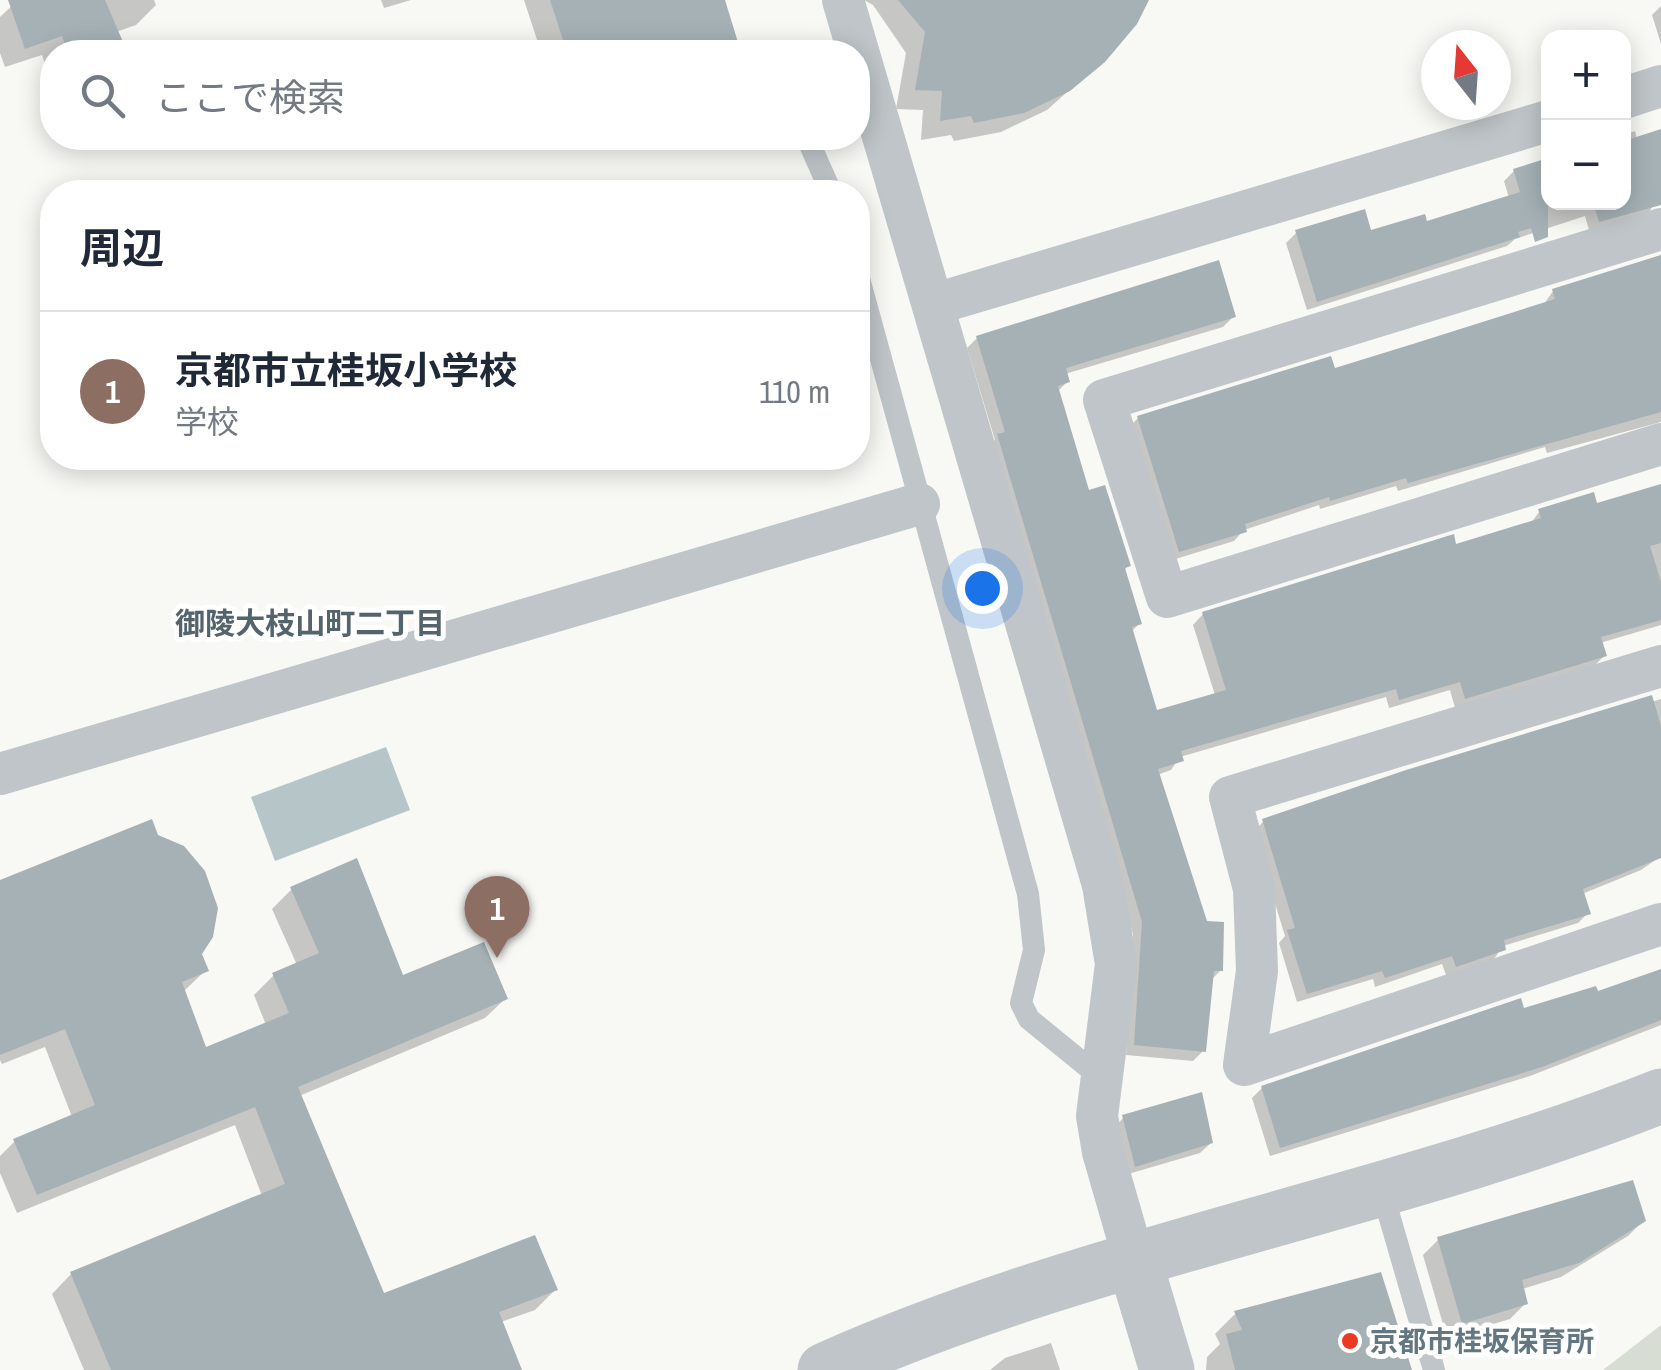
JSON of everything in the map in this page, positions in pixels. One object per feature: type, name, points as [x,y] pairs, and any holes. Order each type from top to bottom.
[{"type":"street","points":[[843,0],[852,40]]},
{"type":"street","points":[[1631,96],[1661,86]]},
{"type":"street","points":[[870,112],[935,304],[1102,886],[1116,964],[1097,1116],[1103,1152],[1167,1370]]},
{"type":"street","points":[[935,304],[1541,123]]},
{"type":"street","points":[[1661,229],[1104,400],[1166,597],[1661,444]]},
{"type":"street","points":[[0,774],[918,504]]},
{"type":"street","points":[[1661,666],[1230,797],[1254,889],[1257,970],[1244,1065],[1661,924]]},
{"type":"street","points":[[825,1370],[880,1346],[1134,1263],[1382,1191],[1661,1096]]},
{"type":"lane","points":[[812,150],[826,180]]},
{"type":"lane","points":[[870,321],[1028,894],[1034,950],[1021,1002],[1029,1020],[1100,1077]]},
{"type":"lane","points":[[1382,1191],[1434,1370]]},
{"type":"shaded area","points":[[386,747],[410,810],[275,861],[251,797]]},
{"type":"shaded area","points":[[1661,1325],[1661,1370],[1603,1370]]},
{"type":"building","points":[[8,0],[105,0],[122,40],[64,40],[62,36],[40,40],[40,44],[25,49]]},
{"type":"building","points":[[550,0],[725,0],[737,40],[563,40]]},
{"type":"building","points":[[898,0],[1149,0],[1137,24],[1105,62],[1070,91],[1024,113],[974,123],[971,116],[940,121],[942,91],[915,90],[925,32]]},
{"type":"building","points":[[1661,129],[1661,205],[1599,222],[1595,210],[1631,210],[1631,139]]},
{"type":"building","points":[[1541,160],[1541,210],[1548,210],[1548,237],[1535,242],[1531,228],[1518,232],[1520,237],[1317,302],[1295,230],[1365,209],[1371,230],[1425,214],[1427,221],[1520,192],[1513,169]]},
{"type":"building","points":[[1661,255],[1661,412],[1408,483],[1406,478],[1330,501],[1329,497],[1245,524],[1247,532],[1179,552],[1137,416],[1331,356],[1335,368],[1555,299],[1552,289]]},
{"type":"building","points":[[1219,260],[1236,317],[1066,368],[1070,382],[1058,386],[1089,490],[1105,485],[1131,566],[1125,568],[1142,624],[1132,627],[1157,710],[1226,690],[1202,612],[1454,534],[1456,544],[1541,518],[1538,509],[1594,492],[1597,503],[1661,484],[1661,543],[1650,546],[1661,582],[1661,620],[1601,637],[1607,656],[1465,699],[1460,682],[1399,700],[1396,689],[1181,751],[1184,761],[1158,769],[1207,921],[1224,922],[1223,971],[1214,971],[1206,1052],[1134,1045],[1142,922],[997,434],[1005,432],[976,336]]},
{"type":"building","points":[[1652,695],[1661,726],[1661,858],[1583,889],[1591,914],[1504,940],[1506,950],[1456,967],[1452,956],[1385,978],[1382,971],[1307,994],[1287,930],[1295,928],[1262,819],[1406,770]]},
{"type":"building","points":[[152,819],[158,835],[184,846],[205,871],[218,908],[213,937],[202,954],[209,971],[182,982],[206,1047],[289,1013],[272,973],[319,953],[290,887],[357,858],[403,975],[484,942],[508,999],[298,1087],[384,1293],[535,1235],[558,1290],[499,1312],[522,1370],[111,1370],[70,1272],[285,1184],[255,1107],[37,1195],[13,1139],[95,1105],[65,1029],[0,1055],[0,880]]},
{"type":"building","points":[[1661,969],[1661,1020],[1542,1067],[1280,1148],[1261,1086],[1521,998],[1524,1008],[1596,986],[1598,991]]},
{"type":"building","points":[[1202,1092],[1213,1143],[1135,1167],[1122,1115]]},
{"type":"building","points":[[1633,1180],[1646,1221],[1579,1263],[1522,1280],[1528,1304],[1462,1324],[1437,1237]]},
{"type":"building","points":[[1381,1272],[1412,1370],[1235,1370],[1226,1334],[1242,1330],[1234,1311]]},
{"type":"place","name":"京都市立桂坂小学校","points":[[497,958]]},
{"type":"place","name":"京都市桂坂保育所","points":[[1350,1341]]},
{"type":"district","name":"御陵大枝山町二丁目","points":[[310,623]]}]
